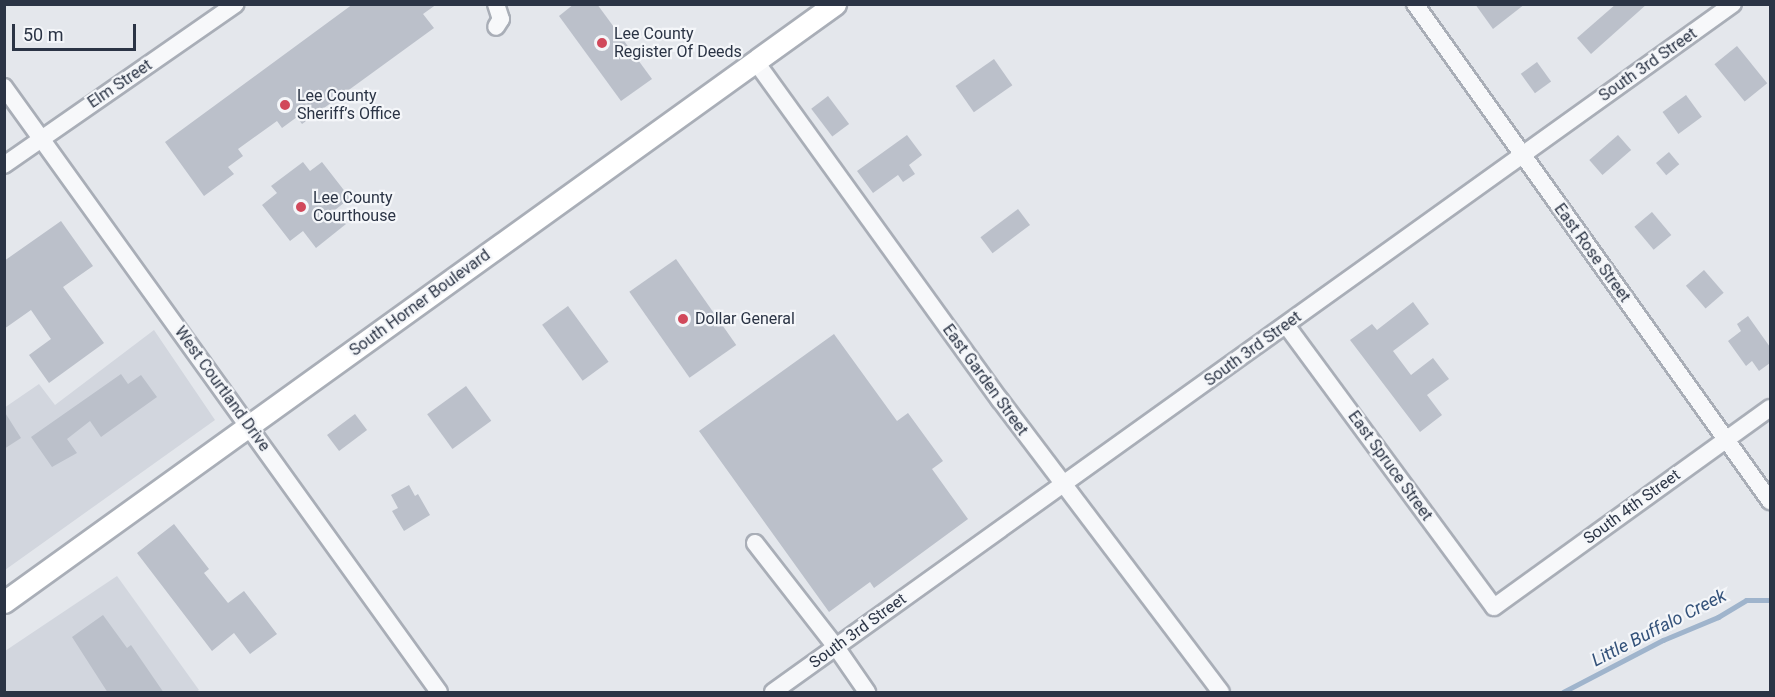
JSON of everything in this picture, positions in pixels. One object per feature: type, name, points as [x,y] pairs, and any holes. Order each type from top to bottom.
[{"type":"main road","name":"South Horner Boulevard","points":[[4,602],[835,4]]},
{"type":"street","name":"Elm Street","points":[[4,165],[236,4]]},
{"type":"street","points":[[496,4],[501,19],[496,27]]},
{"type":"street","name":"East Rose Street","points":[[1415,4],[1770,501]]},
{"type":"street","name":"South 3rd Street","points":[[773,693],[1733,4]]},
{"type":"street","name":"East Garden Street","points":[[756,62],[1063,485],[1221,693]]},
{"type":"street","name":"West Courtland Drive","points":[[4,87],[439,693]]},
{"type":"street","name":"East Spruce Street","points":[[1286,325],[1494,607]]},
{"type":"street","name":"South 4th Street","points":[[1494,607],[1770,408]]},
{"type":"street","points":[[755,543],[836,647],[867,693]]},
{"type":"shaded area","points":[[154,330],[215,420],[5,570],[4,408],[39,384],[55,405]]},
{"type":"shaded area","points":[[117,576],[199,690],[196,692],[5,692],[5,651]]},
{"type":"building","points":[[353,4],[437,4],[423,14],[434,28],[302,124],[297,117],[282,128],[277,121],[238,149],[243,156],[228,167],[234,174],[204,196],[165,142]]},
{"type":"building","name":"Lee County Register Of Deeds","points":[[574,4],[597,4],[652,79],[621,101],[559,16]]},
{"type":"building","points":[[1475,4],[1525,4],[1493,29]]},
{"type":"building","points":[[1616,4],[1647,4],[1591,54],[1577,38]]},
{"type":"building","points":[[1737,46],[1767,83],[1745,102],[1714,64]]},
{"type":"building","points":[[994,59],[1012,85],[974,112],[955,86]]},
{"type":"building","points":[[1537,62],[1551,81],[1535,93],[1521,74]]},
{"type":"building","points":[[1686,95],[1702,117],[1678,134],[1663,112]]},
{"type":"building","points":[[828,96],[849,124],[832,137],[811,109]]},
{"type":"building","points":[[907,135],[922,155],[909,165],[915,174],[903,182],[898,175],[873,193],[857,171]]},
{"type":"building","points":[[1618,135],[1631,150],[1602,175],[1589,160]]},
{"type":"building","points":[[1669,152],[1679,164],[1666,175],[1656,163]]},
{"type":"building","name":"Lee County Courthouse","points":[[303,162],[310,171],[322,162],[350,198],[335,210],[346,224],[316,248],[303,231],[290,241],[262,205],[277,193],[271,186]]},
{"type":"building","points":[[1018,209],[1030,225],[993,253],[980,237]]},
{"type":"building","points":[[1652,212],[1671,235],[1654,250],[1634,227]]},
{"type":"building","points":[[61,221],[93,266],[63,287],[104,343],[49,383],[29,355],[51,339],[31,310],[4,329],[4,261]]},
{"type":"building","name":"Dollar General","points":[[676,259],[736,345],[690,378],[629,292]]},
{"type":"building","points":[[1704,270],[1724,293],[1706,308],[1686,286]]},
{"type":"building","points":[[1413,302],[1429,324],[1393,351],[1411,375],[1433,358],[1449,379],[1427,395],[1442,415],[1420,432],[1350,340],[1372,324],[1377,330]]},
{"type":"building","points":[[568,306],[609,362],[583,381],[542,325]]},
{"type":"building","points":[[1748,316],[1770,347],[1770,363],[1759,371],[1752,361],[1746,366],[1728,341],[1741,331],[1737,324]]},
{"type":"building","points":[[834,334],[897,421],[908,413],[943,461],[932,469],[968,519],[874,588],[870,582],[829,612],[699,431]]},
{"type":"building","points":[[121,374],[128,384],[141,375],[157,397],[101,437],[90,421],[67,439],[77,453],[52,467],[31,437]]},
{"type":"building","points":[[466,386],[491,421],[452,449],[427,414]]},
{"type":"building","points":[[4,411],[21,438],[4,449]]},
{"type":"building","points":[[355,414],[367,430],[339,451],[327,435]]},
{"type":"building","points":[[409,485],[415,496],[418,494],[430,515],[404,531],[392,511],[398,508],[391,495]]},
{"type":"building","points":[[174,524],[209,569],[204,573],[228,603],[244,591],[277,634],[250,654],[234,633],[212,651],[137,553]]},
{"type":"building","points":[[103,615],[127,648],[131,645],[164,693],[108,693],[72,637]]},
{"type":"waterway","name":"Little Buffalo Creek","points":[[1563,692],[1663,640],[1718,617],[1746,600],[1770,600]]},
{"type":"place","name":"Lee County Register Of Deeds","points":[[602,43]]},
{"type":"place","name":"Lee County Sheriff’s Office","points":[[285,105]]},
{"type":"place","name":"Lee County Courthouse","points":[[301,207]]},
{"type":"place","name":"Dollar General","points":[[683,319]]}]
